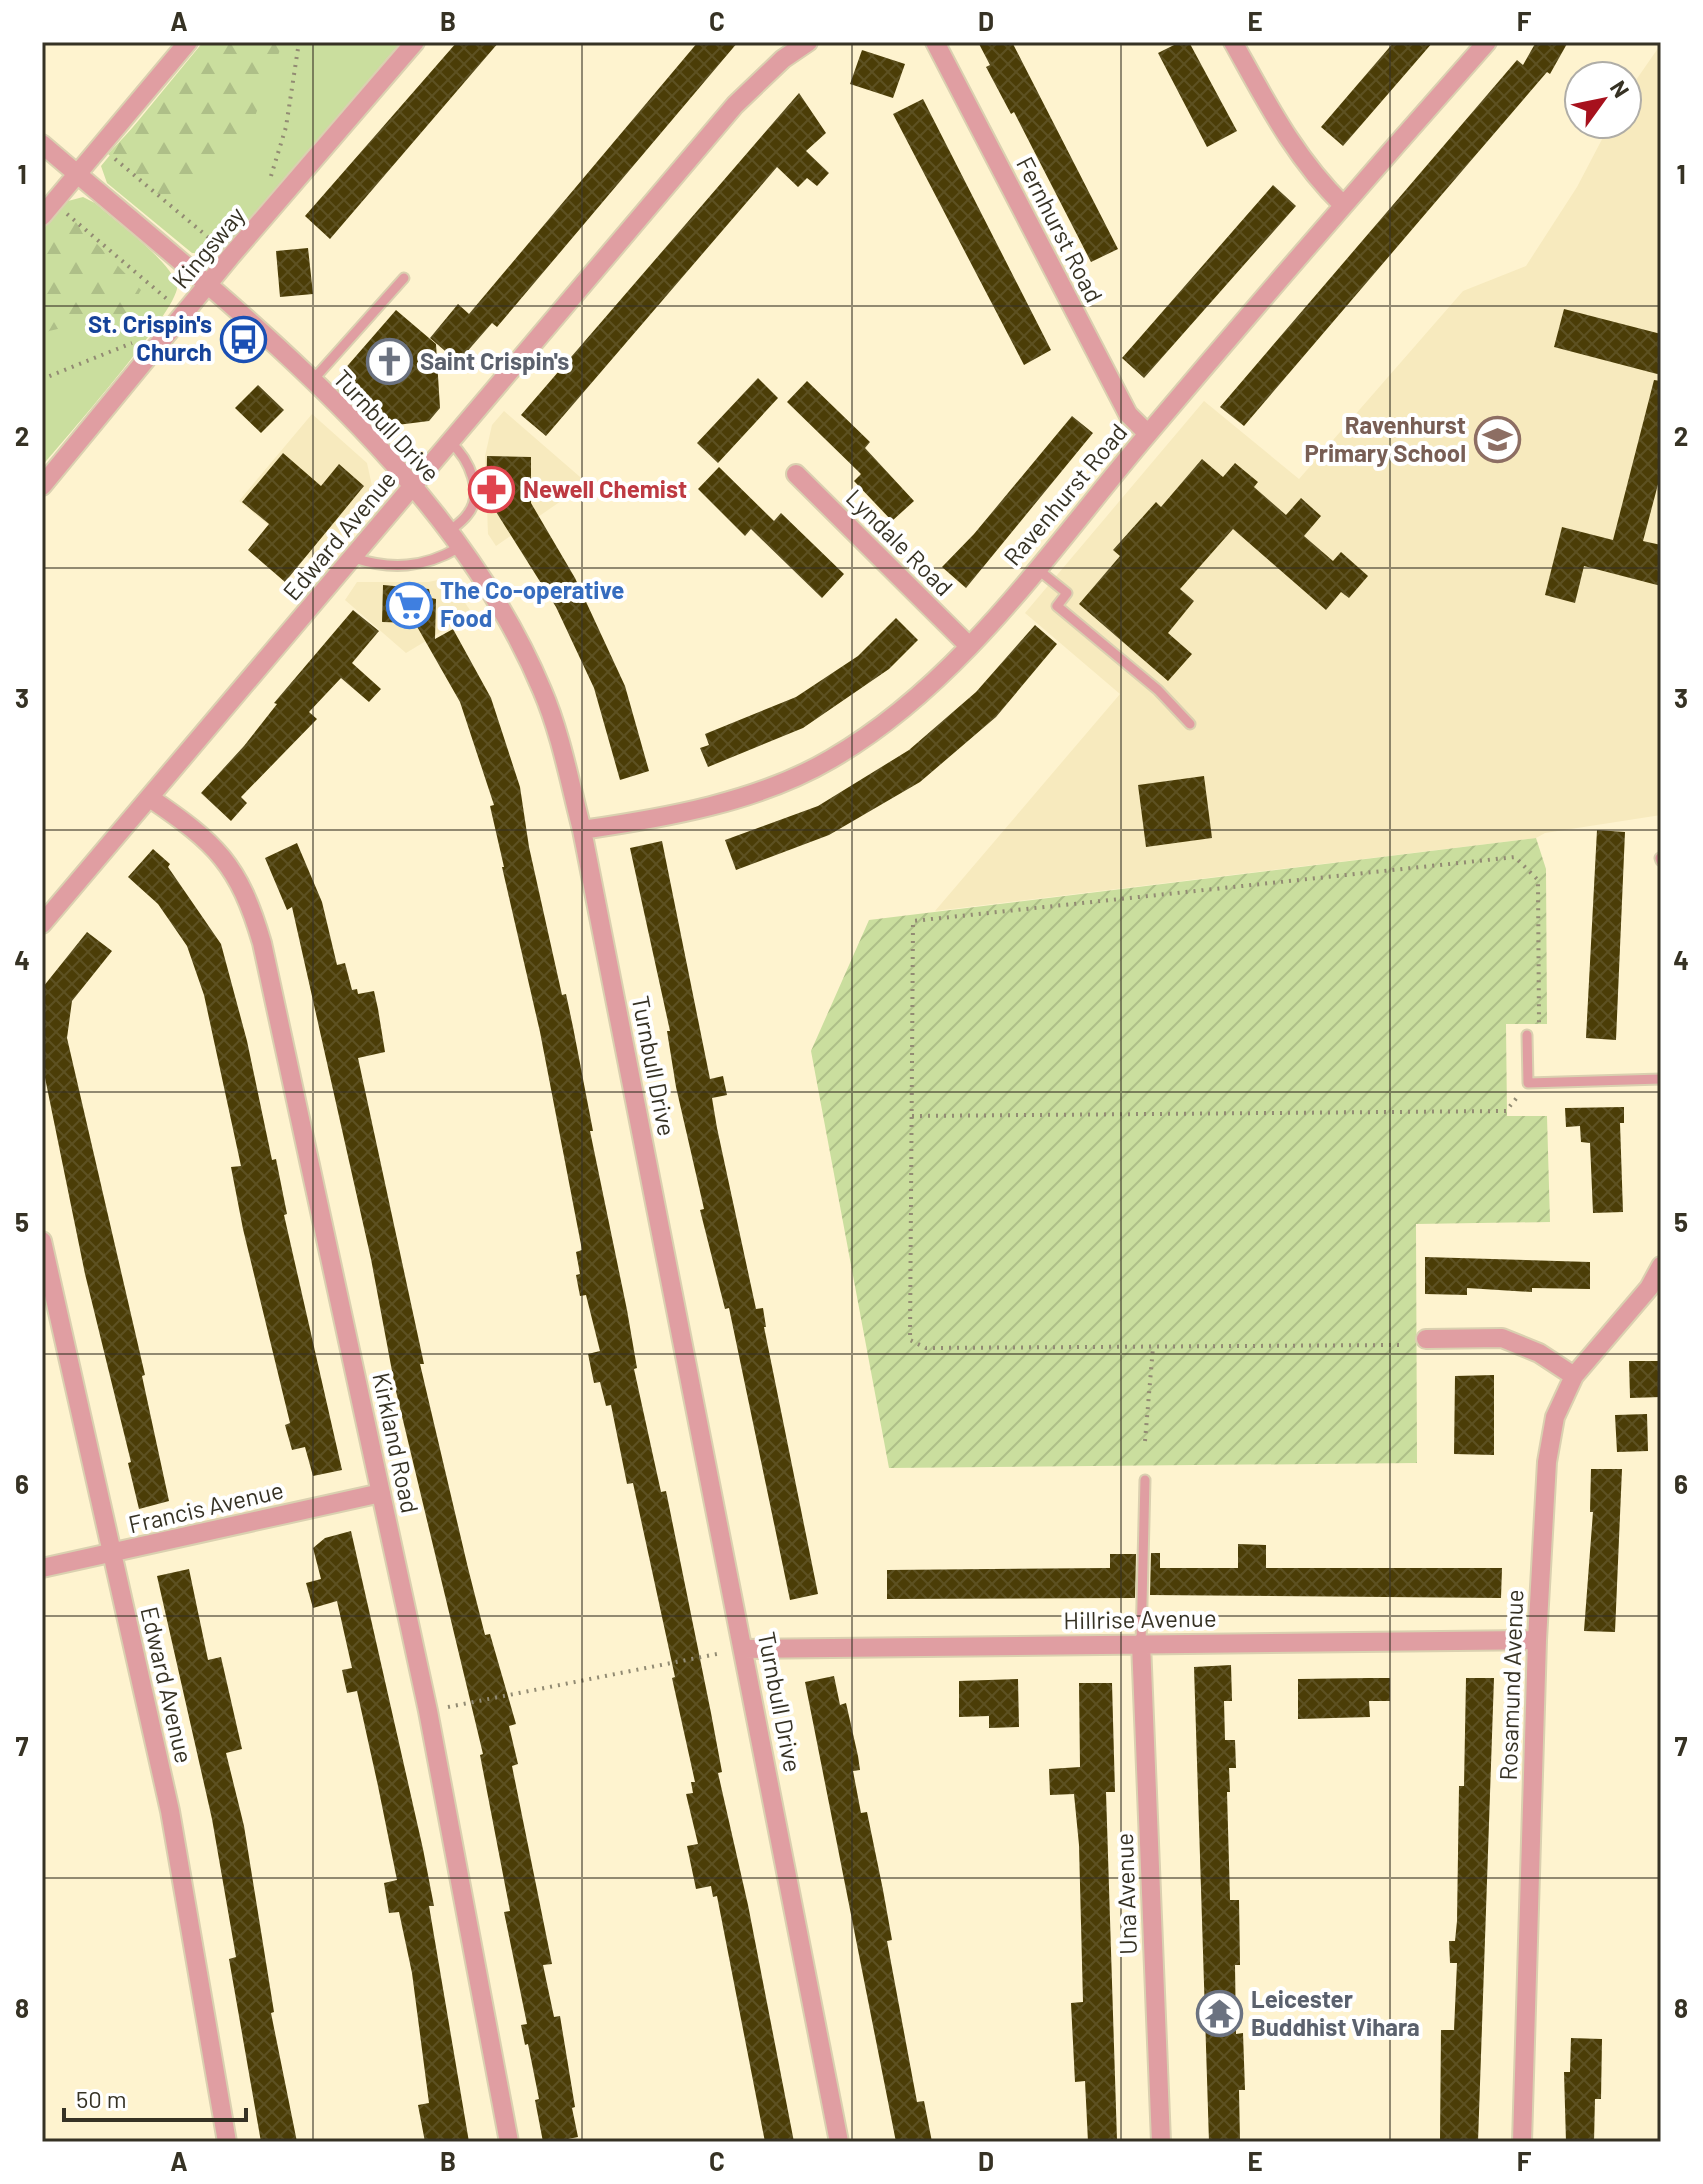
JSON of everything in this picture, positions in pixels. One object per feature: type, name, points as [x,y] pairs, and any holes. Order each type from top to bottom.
[{"type":"street","points":[[48,209],[188,42]]},
{"type":"street","name":"Kingsway","points":[[42,486],[231,256],[415,42]]},
{"type":"street","name":"Edward Avenue","points":[[42,924],[735,105],[783,59],[808,42]]},
{"type":"street","name":"Fernhurst Road","points":[[935,42],[1128,414],[1148,434]]},
{"type":"street","points":[[1233,42],[1275,122],[1305,165],[1343,205]]},
{"type":"street","name":"Ravenhurst Road","points":[[582,830],[652,820],[731,799],[829,761],[897,716],[969,646],[1343,205],[1487,42]]},
{"type":"street","name":"Turnbull Drive","points":[[42,144],[209,286],[389,457],[500,607],[543,692],[582,830],[839,2142]]},
{"type":"street","name":"Lyndale Road","points":[[796,474],[969,646]]},
{"type":"street","name":"Kirkland Road","points":[[150,798],[198,831],[227,861],[248,896],[262,943],[428,1711],[509,2142]]},
{"type":"street","name":"Edward Avenue","points":[[42,1241],[170,1811],[227,2142]]},
{"type":"street","name":"Rosamund Avenue","points":[[1522,2142],[1537,1640],[1547,1462],[1555,1417],[1574,1376],[1655,1292],[1661,1266]]},
{"type":"street","points":[[1426,1339],[1502,1338],[1539,1353],[1574,1376]]},
{"type":"street","name":"Francis Avenue","points":[[42,1568],[381,1493]]},
{"type":"street","name":"Hillrise Avenue","points":[[744,1649],[1537,1640]]},
{"type":"street","name":"Una Avenue","points":[[1141,1643],[1161,2142]]},
{"type":"lane","points":[[312,381],[404,278]]},
{"type":"lane","points":[[354,558],[379,566],[402,568],[446,555],[470,513],[474,493],[471,470],[451,443]]},
{"type":"lane","points":[[1036,568],[1067,593],[1057,606],[1158,690],[1190,724]]},
{"type":"lane","points":[[1527,1035],[1528,1083],[1661,1079]]},
{"type":"lane","points":[[1141,1643],[1145,1480]]},
{"type":"path","points":[[269,181],[286,127],[299,42]]},
{"type":"path","points":[[100,147],[231,256]]},
{"type":"path","points":[[48,209],[185,313]]},
{"type":"path","points":[[42,379],[150,336],[167,335]]},
{"type":"path","points":[[1399,1345],[926,1348],[910,1340],[913,921],[1515,857],[1538,880],[1540,1024],[1527,1035]]},
{"type":"path","points":[[911,1116],[1506,1111],[1528,1083]]},
{"type":"path","points":[[1145,1441],[1153,1346]]},
{"type":"path","points":[[428,1711],[744,1649]]},
{"type":"shaded area","name":"Ravenhurst Primary School","points":[[1661,44],[1661,815],[1545,833],[1536,838],[935,911],[1120,694],[1025,613],[1204,401],[1299,479],[1463,291],[1526,266],[1577,187],[1602,140],[1643,140],[1643,70]]},
{"type":"shaded area","points":[[504,411],[587,483],[496,546],[488,534],[485,456],[492,425]]},
{"type":"shaded area","points":[[312,414],[367,463],[374,495],[317,565],[239,501]]},
{"type":"shaded area","points":[[448,578],[472,613],[406,653],[345,600],[357,582],[428,582]]},
{"type":"green space","points":[[203,42],[401,42],[226,247],[212,253],[192,253],[107,183],[101,166]]},
{"type":"green space","points":[[213,42],[283,42],[246,140],[174,208],[108,154]]},
{"type":"green space","points":[[83,197],[95,203],[153,253],[177,285],[174,298],[142,345],[42,466],[42,230],[68,201]]},
{"type":"green space","points":[[76,222],[141,290],[127,313],[49,331],[42,336],[42,244]]},
{"type":"green space","points":[[1536,838],[1546,869],[1547,1024],[1506,1024],[1507,1116],[1547,1116],[1550,1222],[1416,1224],[1417,1463],[889,1468],[811,1051],[869,920]]},
{"type":"building","points":[[457,42],[499,42],[330,239],[305,216]]},
{"type":"building","points":[[698,42],[738,42],[497,327],[492,323],[458,362],[430,338],[458,304],[469,314]]},
{"type":"building","points":[[978,42],[1012,42],[1118,249],[1091,262],[1014,112],[1011,114],[986,67],[990,65]]},
{"type":"building","points":[[1180,42],[1189,42],[1237,131],[1207,147],[1158,53]]},
{"type":"building","points":[[1394,42],[1433,42],[1343,146],[1321,127]]},
{"type":"building","points":[[1536,42],[1568,42],[1550,74],[1547,72],[1244,426],[1220,407],[1517,60],[1523,65]]},
{"type":"building","points":[[862,50],[905,64],[893,98],[850,84]]},
{"type":"building","points":[[799,93],[826,133],[806,151],[829,173],[817,186],[807,178],[798,187],[777,167],[546,436],[521,415]]},
{"type":"building","points":[[923,99],[1051,350],[1024,365],[893,114]]},
{"type":"building","points":[[1273,185],[1296,206],[1144,378],[1122,358]]},
{"type":"building","points":[[308,248],[313,294],[280,297],[276,251]]},
{"type":"building","points":[[1564,309],[1661,334],[1661,375],[1554,347]]},
{"type":"building","name":"Saint Crispin's","points":[[396,310],[436,344],[440,408],[429,421],[389,426],[336,379]]},
{"type":"building","points":[[758,378],[778,398],[718,463],[697,443]]},
{"type":"building","points":[[1654,380],[1661,381],[1661,473],[1643,541],[1661,545],[1661,586],[1584,566],[1575,603],[1545,595],[1562,527],[1613,540]]},
{"type":"building","points":[[807,381],[870,442],[865,448],[914,501],[892,521],[854,481],[861,474],[787,402]]},
{"type":"building","points":[[258,385],[284,410],[261,433],[235,408]]},
{"type":"building","points":[[1072,416],[1093,433],[966,588],[942,567],[974,534]]},
{"type":"building","points":[[283,453],[321,486],[339,464],[364,486],[285,582],[248,550],[269,524],[242,502]]},
{"type":"building","points":[[487,456],[531,457],[531,503],[575,578],[625,686],[649,771],[620,780],[594,688],[556,607],[493,507],[486,504]]},
{"type":"building","points":[[1202,459],[1223,477],[1235,463],[1258,482],[1254,487],[1286,515],[1301,498],[1321,516],[1304,536],[1333,561],[1341,552],[1368,576],[1349,598],[1341,592],[1326,610],[1233,529],[1180,589],[1194,601],[1168,633],[1192,654],[1168,681],[1079,604],[1120,556],[1113,550],[1156,502],[1161,507]]},
{"type":"building","points":[[719,467],[774,521],[781,513],[844,574],[822,598],[751,529],[745,536],[698,489]]},
{"type":"building","points":[[383,585],[429,589],[431,598],[436,599],[435,639],[453,629],[491,698],[520,787],[529,847],[562,995],[566,994],[573,1027],[593,1131],[590,1131],[627,1310],[637,1368],[634,1369],[661,1492],[666,1491],[722,1772],[718,1773],[748,1905],[794,2142],[765,2142],[717,1896],[713,1897],[711,1886],[696,1889],[687,1846],[698,1844],[686,1794],[693,1793],[691,1782],[695,1782],[633,1483],[627,1484],[611,1405],[606,1406],[600,1382],[594,1383],[588,1354],[600,1351],[586,1295],[580,1296],[576,1252],[582,1250],[540,1032],[502,867],[490,806],[494,805],[460,702],[415,623],[382,622]]},
{"type":"building","points":[[353,610],[379,631],[352,663],[381,689],[369,702],[341,678],[309,712],[317,719],[241,797],[247,803],[231,821],[201,793],[244,746],[277,704],[274,703]]},
{"type":"building","points":[[896,618],[918,640],[889,669],[803,728],[708,767],[700,748],[709,745],[705,734],[796,697],[858,656]]},
{"type":"building","points":[[1035,625],[1057,644],[996,717],[920,782],[829,835],[736,870],[725,840],[818,806],[909,750],[976,692]]},
{"type":"building","points":[[1204,776],[1212,838],[1146,847],[1138,785]]},
{"type":"building","points":[[1597,830],[1625,832],[1616,1040],[1586,1038]]},
{"type":"building","points":[[662,841],[710,1079],[723,1076],[727,1095],[712,1098],[717,1128],[756,1309],[763,1308],[764,1327],[818,1594],[790,1600],[729,1308],[725,1309],[700,1210],[704,1209],[676,1087],[667,1031],[670,1031],[630,848]]},
{"type":"building","points":[[297,843],[322,902],[337,965],[345,963],[352,990],[357,989],[358,994],[374,991],[378,1009],[385,1052],[358,1058],[424,1364],[420,1364],[468,1568],[485,1635],[490,1634],[516,1724],[509,1726],[518,1764],[512,1766],[552,1964],[543,1965],[554,2017],[560,2016],[575,2107],[572,2108],[578,2137],[568,2139],[569,2142],[543,2142],[535,2100],[539,2099],[521,2025],[527,2024],[504,1912],[510,1911],[480,1755],[483,1754],[395,1387],[371,1259],[292,907],[287,910],[265,858]]},
{"type":"building","points":[[153,849],[170,864],[168,867],[221,944],[247,1041],[272,1160],[276,1159],[287,1214],[284,1215],[342,1470],[313,1476],[305,1447],[292,1450],[285,1425],[290,1423],[231,1167],[241,1166],[204,995],[187,946],[158,904],[128,877]]},
{"type":"building","points":[[87,932],[112,951],[72,1001],[67,1038],[145,1375],[142,1376],[169,1501],[139,1509],[128,1463],[131,1462],[85,1274],[42,1063],[43,987]]},
{"type":"building","points":[[1624,1107],[1624,1123],[1620,1123],[1623,1212],[1593,1213],[1590,1143],[1581,1142],[1580,1126],[1566,1127],[1565,1108]]},
{"type":"building","points":[[1425,1257],[1590,1262],[1590,1289],[1532,1288],[1532,1292],[1467,1288],[1467,1295],[1425,1294]]},
{"type":"building","points":[[1629,1361],[1660,1361],[1661,1397],[1630,1398]]},
{"type":"building","points":[[1494,1375],[1494,1455],[1454,1454],[1455,1376]]},
{"type":"building","points":[[1647,1414],[1648,1451],[1617,1452],[1615,1415]]},
{"type":"building","points":[[1591,1469],[1622,1469],[1615,1632],[1584,1631],[1593,1512],[1590,1512]]},
{"type":"building","points":[[351,1531],[423,1849],[434,1906],[429,1906],[469,2142],[425,2142],[418,2105],[429,2103],[412,1973],[399,1912],[389,1913],[384,1883],[397,1880],[378,1786],[357,1691],[347,1693],[342,1670],[352,1668],[337,1601],[313,1608],[306,1583],[321,1579],[313,1548],[325,1538]]},
{"type":"building","points":[[1238,1544],[1266,1545],[1266,1568],[1502,1568],[1501,1598],[1150,1595],[1151,1553],[1160,1553],[1160,1568],[1238,1568]]},
{"type":"building","points":[[1110,1554],[1136,1554],[1135,1598],[887,1599],[887,1570],[1110,1568]]},
{"type":"building","points":[[189,1569],[208,1660],[221,1657],[242,1749],[226,1753],[244,1826],[274,2012],[271,2013],[297,2142],[261,2142],[229,1959],[236,1957],[212,1819],[157,1576]]},
{"type":"building","points":[[1231,1665],[1232,1701],[1224,1701],[1225,1740],[1235,1740],[1236,1768],[1229,1768],[1230,1792],[1227,1792],[1230,1900],[1239,1900],[1240,1965],[1235,1965],[1236,2034],[1243,2033],[1245,2090],[1239,2090],[1240,2142],[1209,2142],[1194,1667]]},
{"type":"building","points":[[834,1676],[840,1705],[846,1703],[858,1756],[860,1770],[853,1771],[861,1813],[867,1812],[883,1890],[892,1940],[887,1941],[917,2102],[924,2101],[932,2142],[896,2142],[805,1682]]},
{"type":"building","points":[[1390,1678],[1390,1701],[1369,1701],[1370,1717],[1298,1719],[1298,1679]]},
{"type":"building","points":[[1466,1678],[1494,1678],[1478,2142],[1440,2142],[1441,2030],[1454,2030],[1457,1963],[1450,1963],[1449,1941],[1455,1941],[1457,1921],[1459,1786],[1464,1786]]},
{"type":"building","points":[[1018,1679],[1019,1727],[989,1728],[989,1716],[959,1717],[959,1681]]},
{"type":"building","points":[[1079,1683],[1112,1683],[1115,1792],[1106,1792],[1117,2141],[1088,2142],[1085,2081],[1075,2082],[1071,2003],[1083,2002],[1079,1845],[1074,1794],[1050,1795],[1049,1769],[1080,1767]]},
{"type":"building","points":[[1571,2038],[1602,2039],[1601,2099],[1595,2099],[1594,2142],[1566,2142],[1564,2072],[1570,2072]]},
{"type":"place","name":"St. Crispin's Church","points":[[243,339]]},
{"type":"place","name":"Saint Crispin's","points":[[389,362]]},
{"type":"place","name":"Ravenhurst Primary School","points":[[1497,440]]},
{"type":"place","name":"Newell Chemist","points":[[492,490]]},
{"type":"place","name":"The Co-operative Food","points":[[409,605]]},
{"type":"place","name":"Leicester Buddhist Vihara","points":[[1220,2014]]}]
